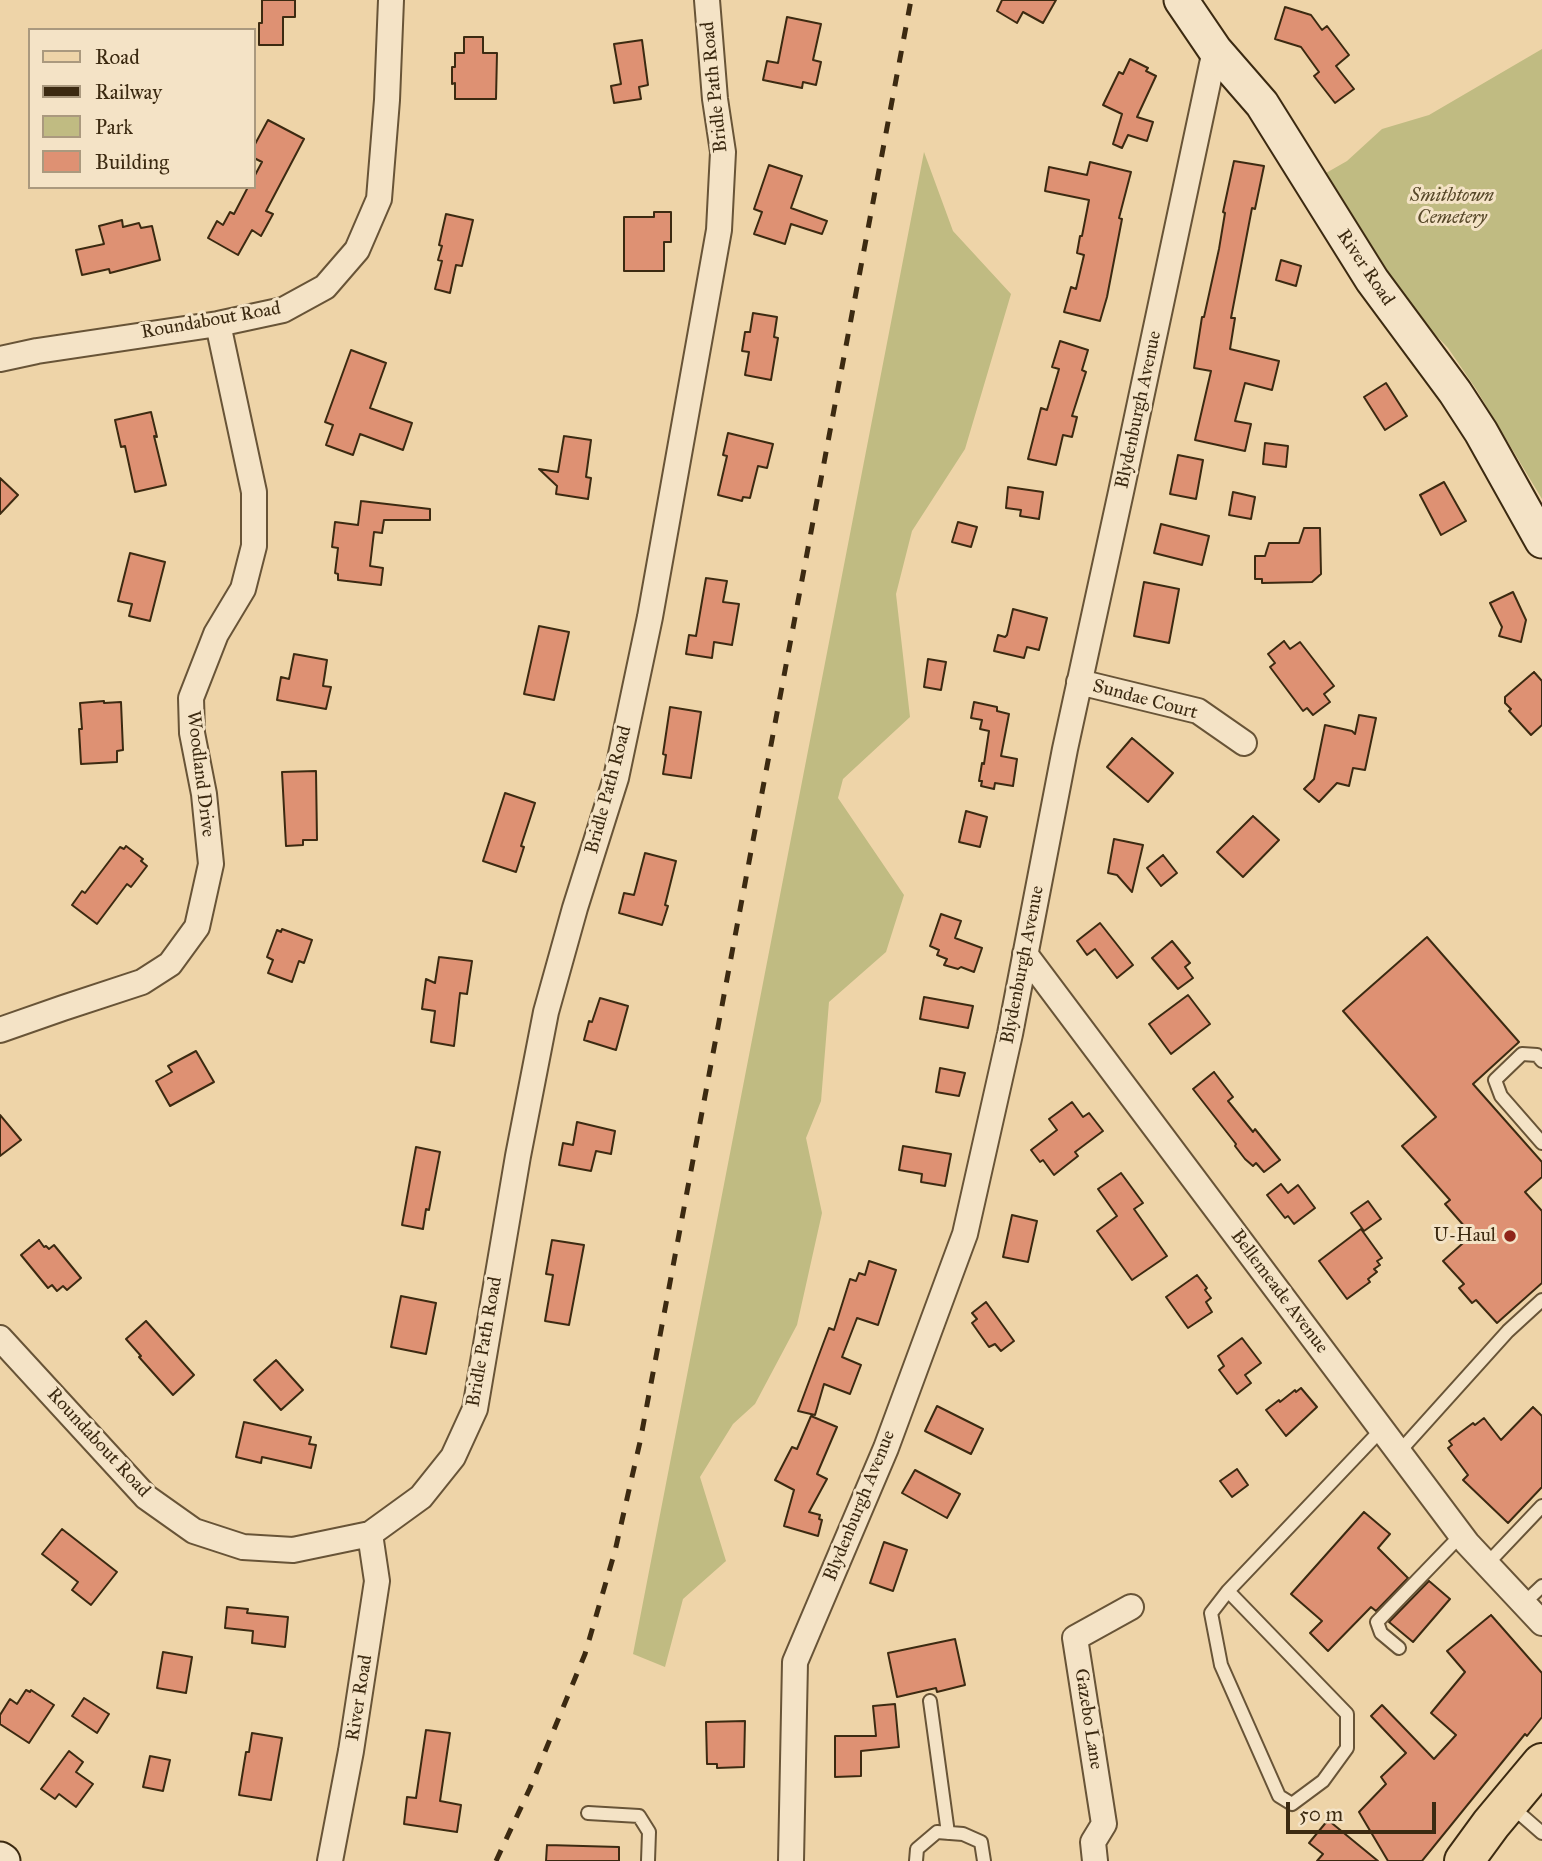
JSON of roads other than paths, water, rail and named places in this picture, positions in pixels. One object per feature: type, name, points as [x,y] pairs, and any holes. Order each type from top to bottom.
[{"type":"main road","points":[[1464,1861],[1490,1824],[1542,1763]]},
{"type":"street","name":"Roundabout Road","points":[[0,359],[218,324],[283,310],[325,287],[357,250],[379,199],[387,100],[390,0]]},
{"type":"street","name":"Bridle Path Road","points":[[370,1534],[421,1497],[453,1457],[475,1409],[546,1012],[616,778],[650,617],[719,230],[723,152],[706,0]]},
{"type":"street","name":"River Road","points":[[1181,0],[1215,50],[1262,104],[1372,280],[1455,392],[1481,432],[1542,541]]},
{"type":"street","name":"Blydenburgh Avenue","points":[[791,1861],[795,1662],[886,1448],[965,1234],[1010,1034],[1079,682],[1215,50]]},
{"type":"street","name":"Woodland Drive","points":[[0,1030],[142,982],[170,964],[197,927],[211,864],[204,794],[192,733],[191,698],[216,635],[243,589],[254,546],[254,492],[218,324]]},
{"type":"street","name":"Sundae Court","points":[[1079,682],[1199,711],[1244,743]]},
{"type":"street","name":"Bellemeade Avenue","points":[[1025,954],[1461,1535],[1542,1623]]},
{"type":"street","name":"Roundabout Road","points":[[0,1338],[146,1497],[194,1531],[243,1547],[293,1550],[370,1534]]},
{"type":"street","name":"River Road","points":[[330,1861],[351,1751],[377,1581],[370,1534]]},
{"type":"street","name":"Gazebo Lane","points":[[1095,1861],[1093,1842],[1104,1824],[1075,1638],[1131,1607]]},
{"type":"lane","points":[[1542,1061],[1537,1055],[1522,1054],[1495,1080],[1501,1096],[1542,1143]]},
{"type":"lane","points":[[1399,1452],[1508,1331],[1542,1300]]},
{"type":"lane","points":[[1228,1591],[1347,1714],[1347,1748],[1323,1781],[1292,1804],[1279,1796],[1221,1665],[1211,1613],[1228,1591],[1381,1430]]},
{"type":"lane","points":[[1487,1564],[1542,1506]]},
{"type":"lane","points":[[1399,1648],[1381,1633],[1377,1622],[1461,1535]]},
{"type":"lane","points":[[1524,1603],[1542,1586]]},
{"type":"lane","points":[[930,1701],[948,1833]]},
{"type":"lane","points":[[1508,1804],[1542,1833]]},
{"type":"lane","points":[[588,1813],[639,1816],[649,1832],[648,1861]]},
{"type":"lane","points":[[916,1861],[916,1849],[937,1832],[963,1834],[981,1842],[984,1861]]},
{"type":"railway","points":[[496,1861],[530,1788],[585,1654],[615,1551],[640,1442],[911,0]]},
{"type":"place","name":"U-Haul","points":[[1510,1236]]},
{"type":"park label","name":"Smithtown Cemetery","points":[[1452,207]]}]
